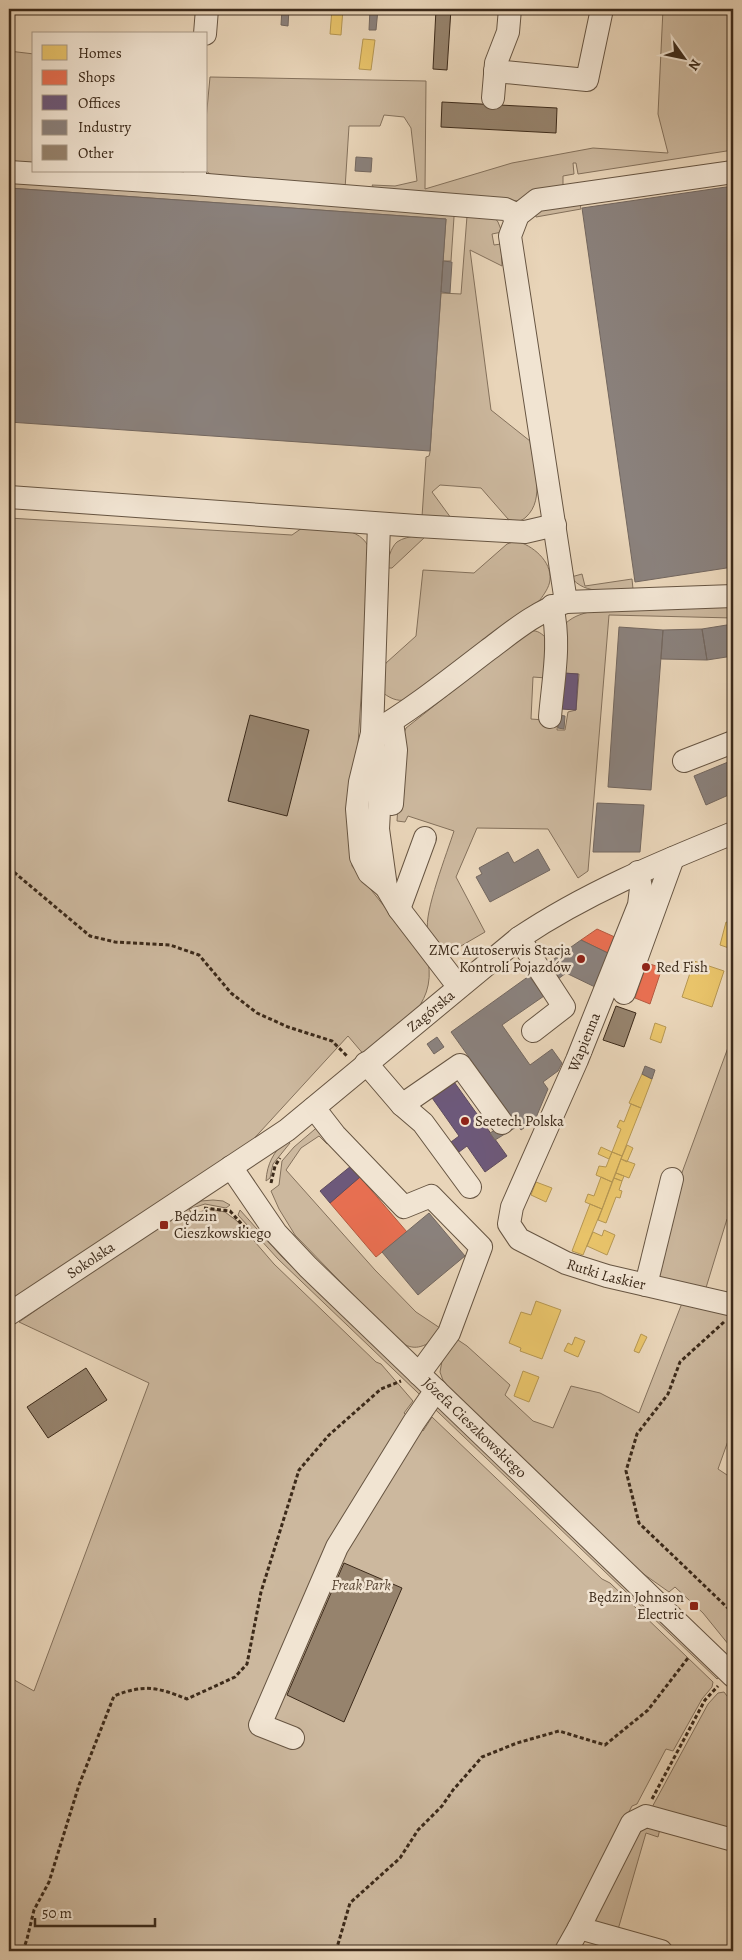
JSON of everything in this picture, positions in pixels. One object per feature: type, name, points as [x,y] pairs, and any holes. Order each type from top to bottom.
[{"type":"street","points":[[205,32],[207,9]]},
{"type":"street","points":[[493,98],[496,63],[508,32],[510,9]]},
{"type":"street","points":[[495,71],[587,80],[602,9]]},
{"type":"street","points":[[9,172],[195,178],[505,209],[518,215]]},
{"type":"street","points":[[550,717],[559,604],[554,525],[510,236],[518,215],[537,200],[733,172]]},
{"type":"street","points":[[9,497],[379,524],[525,532],[554,525]]},
{"type":"street","points":[[379,524],[372,733],[380,791],[378,829],[386,887],[399,909],[458,986]]},
{"type":"street","points":[[372,733],[392,722],[514,631],[559,604],[733,596]]},
{"type":"street","points":[[386,887],[396,750],[392,722]]},
{"type":"street","points":[[684,761],[733,742]]},
{"type":"street","name":"Zagórska","points":[[172,1206],[287,1130],[458,986],[519,938],[570,906],[638,872],[733,833]]},
{"type":"street","points":[[399,909],[425,838]]},
{"type":"street","points":[[624,993],[673,858]]},
{"type":"street","name":"Wapienna","points":[[512,1207],[577,1060],[639,905],[641,888],[638,872]]},
{"type":"street","points":[[519,938],[564,1007],[532,1031]]},
{"type":"street","points":[[402,1105],[460,1065],[502,1123]]},
{"type":"street","points":[[362,1066],[423,1123],[470,1187]]},
{"type":"street","points":[[314,1108],[335,1134],[404,1207],[431,1196],[481,1247],[449,1333],[410,1377]]},
{"type":"street","name":"Józefa Cieszkowskiego","points":[[231,1167],[276,1233],[410,1377],[436,1390],[727,1680]]},
{"type":"street","points":[[646,1285],[672,1180]]},
{"type":"street","name":"Sokolska","points":[[9,1314],[172,1206]]},
{"type":"street","name":"Rutki Laskier","points":[[512,1207],[509,1224],[519,1239],[566,1264],[646,1285],[730,1312]]},
{"type":"street","points":[[293,1738],[260,1725],[338,1547],[414,1422],[436,1390]]},
{"type":"street","points":[[566,1951],[632,1823],[646,1816],[733,1840]]},
{"type":"street","points":[[579,1928],[661,1951]]},
{"type":"path","points":[[9,868],[90,936],[116,942],[170,945],[199,956],[231,993],[258,1013],[288,1028],[332,1040],[362,1066]]},
{"type":"path","points":[[730,1312],[680,1362],[668,1394],[637,1434],[626,1471],[639,1524],[733,1613]]},
{"type":"path","points":[[22,1951],[34,1910],[49,1882],[79,1785],[114,1696],[132,1689],[162,1689],[187,1699],[235,1677],[247,1664],[261,1592],[299,1470],[329,1434],[381,1389],[410,1377]]},
{"type":"path","points":[[336,1951],[350,1903],[400,1858],[418,1830],[442,1806],[453,1790],[482,1757],[516,1743],[559,1731],[605,1745],[648,1710],[689,1657]]},
{"type":"path","points":[[646,1816],[646,1810],[701,1706],[727,1680]]},
{"type":"green space","points":[[663,9],[733,9],[733,150],[578,174],[576,163],[573,163],[574,174],[563,176],[563,188],[518,201],[376,192],[372,185],[395,186],[417,181],[411,128],[404,117],[384,115],[380,126],[349,126],[345,189],[219,180],[207,172],[210,77],[426,81],[425,189],[512,163],[593,148],[668,153],[658,114]]},
{"type":"green space","points":[[9,51],[32,54],[32,167],[9,165]]},
{"type":"green space","points":[[9,177],[453,212],[451,261],[443,261],[446,219],[9,188]]},
{"type":"green space","points":[[580,203],[581,209],[536,217],[535,214],[547,208]]},
{"type":"green space","points":[[492,214],[502,232],[492,234],[494,245],[501,244],[502,266],[470,250],[491,410],[530,441],[537,481],[535,501],[532,510],[524,519],[513,521],[508,519],[481,488],[440,485],[432,492],[451,518],[422,517],[426,457],[429,456],[430,452],[441,293],[461,294],[467,216]]},
{"type":"green space","points":[[9,518],[292,535],[302,528],[329,528],[348,531],[363,539],[368,546],[370,557],[352,838],[352,866],[428,961],[429,978],[426,992],[412,1016],[365,1056],[348,1036],[249,1144],[9,1303]]},
{"type":"green space","points":[[417,535],[425,537],[392,568],[387,568],[390,554],[395,544]]},
{"type":"green space","points":[[516,541],[534,550],[548,566],[550,580],[540,600],[411,699],[396,700],[383,693],[381,674],[386,663],[416,636],[423,570],[474,573],[507,544]]},
{"type":"green space","points":[[582,574],[585,586],[632,579],[633,589],[608,591],[584,587],[571,577]]},
{"type":"green space","points":[[733,604],[733,618],[609,615],[588,871],[578,878],[548,829],[477,828],[456,877],[485,932],[449,953],[440,946],[429,934],[427,922],[432,897],[454,831],[408,816],[405,822],[397,821],[402,738],[406,728],[531,631],[538,632],[545,637],[546,678],[533,677],[531,719],[558,721],[557,730],[565,730],[568,712],[576,710],[579,674],[561,673],[565,624],[572,618],[597,610]]},
{"type":"green space","points":[[733,1034],[733,1220],[727,1219],[705,1291],[656,1279],[680,1178]]},
{"type":"green space","points":[[321,1124],[334,1140],[327,1144],[319,1136],[301,1148],[286,1170],[375,1270],[416,1312],[467,1346],[510,1385],[505,1395],[533,1421],[553,1428],[571,1386],[600,1393],[639,1413],[684,1298],[733,1312],[733,1427],[718,1469],[733,1479],[733,1650],[703,1613],[675,1587],[669,1592],[628,1563],[445,1386],[440,1372],[442,1361],[434,1340],[423,1346],[410,1347],[395,1338],[295,1235],[279,1209],[271,1191],[279,1185],[282,1161],[294,1147]]},
{"type":"green space","points":[[286,1140],[290,1143],[273,1164],[270,1178],[266,1181],[272,1158]]},
{"type":"green space","name":"Freak Park","points":[[201,1201],[223,1201],[230,1205],[226,1208],[205,1204],[189,1209],[192,1214],[210,1209],[225,1212],[237,1221],[274,1264],[376,1362],[381,1364],[413,1401],[404,1413],[423,1431],[432,1417],[713,1682],[712,1687],[702,1699],[673,1751],[666,1749],[637,1804],[632,1806],[556,1951],[9,1951],[9,1677],[34,1691],[149,1383],[19,1322],[168,1219]]},
{"type":"green space","points":[[240,1210],[282,1257],[721,1676],[717,1679],[278,1259],[238,1215]]},
{"type":"green space","points":[[724,1692],[733,1704],[733,1834],[650,1811],[708,1704],[718,1693]]},
{"type":"green space","points":[[643,1823],[660,1829],[658,1837],[646,1833],[617,1933],[592,1920]]},
{"type":"building: Homes","points":[[332,9],[343,9],[341,35],[330,34]]},
{"type":"building: Homes","points":[[363,39],[375,40],[371,70],[359,69]]},
{"type":"building: Homes","points":[[726,922],[733,924],[733,934],[729,948],[720,945]]},
{"type":"building: Homes","points":[[694,961],[724,971],[712,1007],[682,997]]},
{"type":"building: Homes","points":[[655,1023],[666,1027],[661,1043],[650,1039]]},
{"type":"building: Homes","points":[[642,1074],[652,1079],[641,1108],[629,1103]]},
{"type":"building: Homes","points":[[631,1104],[641,1108],[622,1156],[612,1152],[621,1129],[617,1127],[620,1120],[624,1122]]},
{"type":"building: Homes","points":[[627,1145],[633,1148],[627,1162],[621,1159]]},
{"type":"building: Homes","points":[[601,1147],[612,1152],[609,1159],[598,1154]]},
{"type":"building: Homes","points":[[612,1152],[622,1156],[612,1182],[596,1175],[599,1166],[606,1167]]},
{"type":"building: Homes","points":[[621,1159],[635,1164],[629,1178],[616,1173]]},
{"type":"building: Homes","points":[[616,1173],[624,1176],[622,1181],[614,1178]]},
{"type":"building: Homes","points":[[601,1177],[612,1182],[602,1209],[585,1202],[588,1194],[594,1196]]},
{"type":"building: Homes","points":[[614,1178],[622,1181],[619,1190],[622,1191],[620,1198],[616,1197],[606,1223],[598,1220]]},
{"type":"building: Homes","points":[[536,1182],[552,1188],[546,1202],[531,1195]]},
{"type":"building: Homes","points":[[590,1204],[602,1209],[583,1255],[572,1251]]},
{"type":"building: Homes","points":[[604,1230],[615,1235],[607,1255],[587,1246],[593,1232],[602,1236]]},
{"type":"building: Homes","points":[[536,1301],[561,1310],[542,1359],[520,1351],[521,1348],[509,1343],[521,1312],[531,1315]]},
{"type":"building: Homes","points":[[641,1334],[647,1337],[639,1353],[634,1351]]},
{"type":"building: Homes","points":[[575,1337],[585,1341],[578,1357],[564,1351],[568,1343],[572,1345]]},
{"type":"building: Homes","points":[[523,1371],[539,1377],[529,1402],[514,1396]]},
{"type":"building: Shops","points":[[597,929],[617,938],[610,954],[581,940]]},
{"type":"building: Shops","points":[[647,963],[662,968],[650,1004],[635,998]]},
{"type":"building: Shops","points":[[360,1177],[407,1232],[376,1257],[330,1203]]},
{"type":"building: Offices","points":[[564,673],[578,674],[576,710],[561,709]]},
{"type":"building: Offices","name":"Seetech Polska","points":[[452,1079],[507,1156],[485,1172],[467,1146],[459,1152],[451,1142],[459,1136],[430,1095]]},
{"type":"building: Offices","points":[[351,1166],[360,1177],[330,1203],[320,1191]]},
{"type":"building: Industry","points":[[282,9],[289,9],[288,26],[281,25]]},
{"type":"building: Industry","points":[[370,9],[378,9],[376,30],[369,30]]},
{"type":"building: Industry","points":[[356,157],[372,158],[371,172],[355,171]]},
{"type":"building: Industry","points":[[733,186],[733,567],[635,582],[582,208]]},
{"type":"building: Industry","points":[[9,188],[446,219],[430,451],[9,422]]},
{"type":"building: Industry","points":[[443,261],[452,262],[450,293],[441,292]]},
{"type":"building: Industry","points":[[733,624],[733,656],[707,660],[702,629]]},
{"type":"building: Industry","points":[[619,627],[663,630],[651,790],[608,787]]},
{"type":"building: Industry","points":[[702,629],[707,660],[661,659],[663,630]]},
{"type":"building: Industry","points":[[559,715],[565,716],[564,729],[558,728]]},
{"type":"building: Industry","points":[[733,760],[733,793],[706,805],[694,776]]},
{"type":"building: Industry","points":[[597,803],[644,805],[640,852],[593,852]]},
{"type":"building: Industry","points":[[538,849],[550,870],[490,902],[476,877],[482,874],[479,868],[508,852],[514,863]]},
{"type":"building: Industry","name":"ZMC Autoserwis Stacja Kontroli Pojazdów","points":[[581,940],[610,954],[595,987],[566,973],[558,979],[547,964]]},
{"type":"building: Industry","points":[[529,976],[544,996],[502,1025],[530,1065],[552,1049],[562,1063],[558,1071],[543,1082],[548,1089],[535,1120],[521,1130],[451,1032]]},
{"type":"building: Industry","points":[[437,1037],[444,1047],[434,1054],[427,1044]]},
{"type":"building: Industry","points":[[645,1066],[655,1070],[652,1079],[642,1074]]},
{"type":"building: Industry","points":[[513,1119],[518,1126],[495,1140],[490,1133]]},
{"type":"building: Industry","points":[[429,1213],[465,1256],[418,1295],[382,1252]]},
{"type":"building: Other","points":[[436,9],[451,9],[447,70],[433,69]]},
{"type":"building: Other","points":[[442,102],[557,108],[556,133],[441,127]]},
{"type":"building: Other","points":[[250,715],[309,730],[287,816],[228,801]]},
{"type":"building: Other","points":[[616,1006],[636,1013],[624,1047],[603,1040]]},
{"type":"building: Other","points":[[86,1368],[107,1400],[48,1438],[27,1407]]},
{"type":"building: Other","points":[[344,1563],[402,1588],[344,1722],[287,1695]]},
{"type":"place","name":"ZMC Autoserwis Stacja Kontroli Pojazdów","points":[[581,959]]},
{"type":"place","name":"Red Fish","points":[[646,967]]},
{"type":"place","name":"Seetech Polska","points":[[465,1121]]},
{"type":"place","name":"Będzin Cieszkowskiego","points":[[164,1225]]},
{"type":"place","name":"Będzin Johnson Electric","points":[[694,1606]]}]
